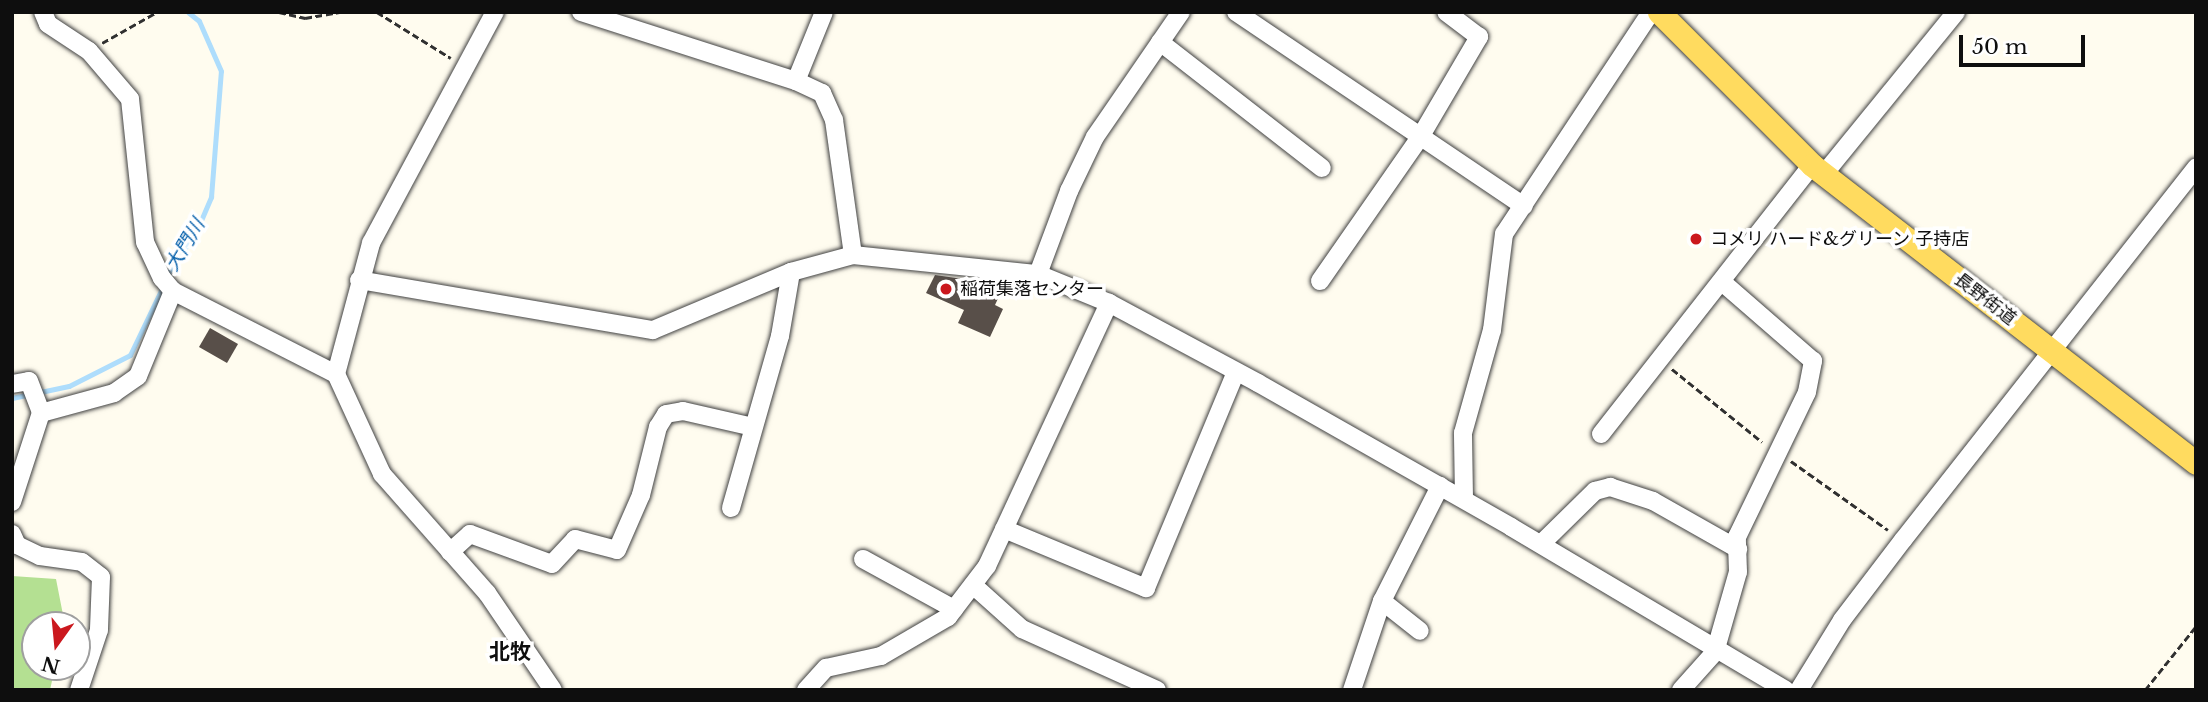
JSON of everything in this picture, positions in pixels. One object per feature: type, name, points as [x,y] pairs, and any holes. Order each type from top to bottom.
[{"type":"main road","name":"長野街道","points":[[1659,12],[1818,170],[2196,463]]},
{"type":"street","points":[[43,12],[48,23],[89,51],[130,99],[145,242],[169,286],[336,374],[382,474],[487,593],[552,690]]},
{"type":"street","points":[[336,374],[359,280],[386,213],[495,12]]},
{"type":"street","points":[[581,12],[796,81],[822,93],[834,120],[853,255]]},
{"type":"street","points":[[796,81],[824,12]]},
{"type":"street","points":[[1038,274],[1069,191],[1096,136],[1181,12]]},
{"type":"street","points":[[1236,12],[1422,134],[1524,206]]},
{"type":"street","points":[[1321,281],[1422,134],[1479,37],[1446,12]]},
{"type":"street","points":[[1464,499],[1463,433],[1492,330],[1504,234],[1651,12]]},
{"type":"street","points":[[1601,433],[1722,282],[1956,12]]},
{"type":"street","points":[[1160,42],[1322,168]]},
{"type":"street","points":[[1799,690],[1842,620],[2050,350],[2196,167]]},
{"type":"street","points":[[359,280],[653,330],[791,272],[853,255],[1038,274],[1109,303],[1236,372],[1464,499],[1715,652],[1785,690]]},
{"type":"street","points":[[731,508],[780,336],[791,272]]},
{"type":"street","points":[[1681,690],[1715,652],[1738,572],[1737,537],[1748,508],[1807,392],[1813,361],[1722,282]]},
{"type":"street","points":[[39,408],[114,393],[138,376],[169,286]]},
{"type":"street","points":[[806,690],[826,668],[881,656],[920,636],[954,608],[972,585],[1004,529],[1109,303]]},
{"type":"street","points":[[1004,529],[1146,587],[1236,372]]},
{"type":"street","points":[[21,383],[39,408]]},
{"type":"street","points":[[12,502],[39,408]]},
{"type":"street","points":[[450,552],[470,534],[552,564],[575,539],[617,550],[641,495],[658,427],[666,414],[683,411],[753,427]]},
{"type":"street","points":[[1352,690],[1382,600],[1440,486]]},
{"type":"street","points":[[1541,544],[1595,491],[1610,487],[1653,501],[1738,549]]},
{"type":"street","points":[[12,534],[17,545],[40,556],[82,562],[101,577],[99,630],[79,690]]},
{"type":"street","points":[[863,559],[954,608]]},
{"type":"street","points":[[972,585],[1022,629],[1157,690]]},
{"type":"street","points":[[1382,600],[1420,631]]},
{"type":"path","points":[[89,51],[157,12]]},
{"type":"path","points":[[279,12],[305,18],[339,12]]},
{"type":"path","points":[[377,12],[466,67]]},
{"type":"path","points":[[2146,690],[2196,626]]},
{"type":"green space","points":[[12,576],[56,579],[62,611],[21,611],[21,681],[52,681],[50,690],[12,690]]},
{"type":"building","points":[[935,275],[977,281],[1001,292],[995,305],[1003,309],[990,337],[958,323],[964,310],[926,293]]},
{"type":"building","points":[[210,328],[238,344],[227,363],[199,347]]},
{"type":"waterway","name":"大門川","points":[[167,277],[174,259],[193,239],[211,197],[221,71],[199,21],[188,12]]},
{"type":"waterway","name":"大門川","points":[[12,398],[69,386],[130,355],[163,286]]},
{"type":"place","name":"コメリ ハード&グリーン 子持店","points":[[1696,239]]},
{"type":"place","name":"稲荷集落センター","points":[[946,289]]},
{"type":"district","name":"北牧","points":[[510,652]]}]
